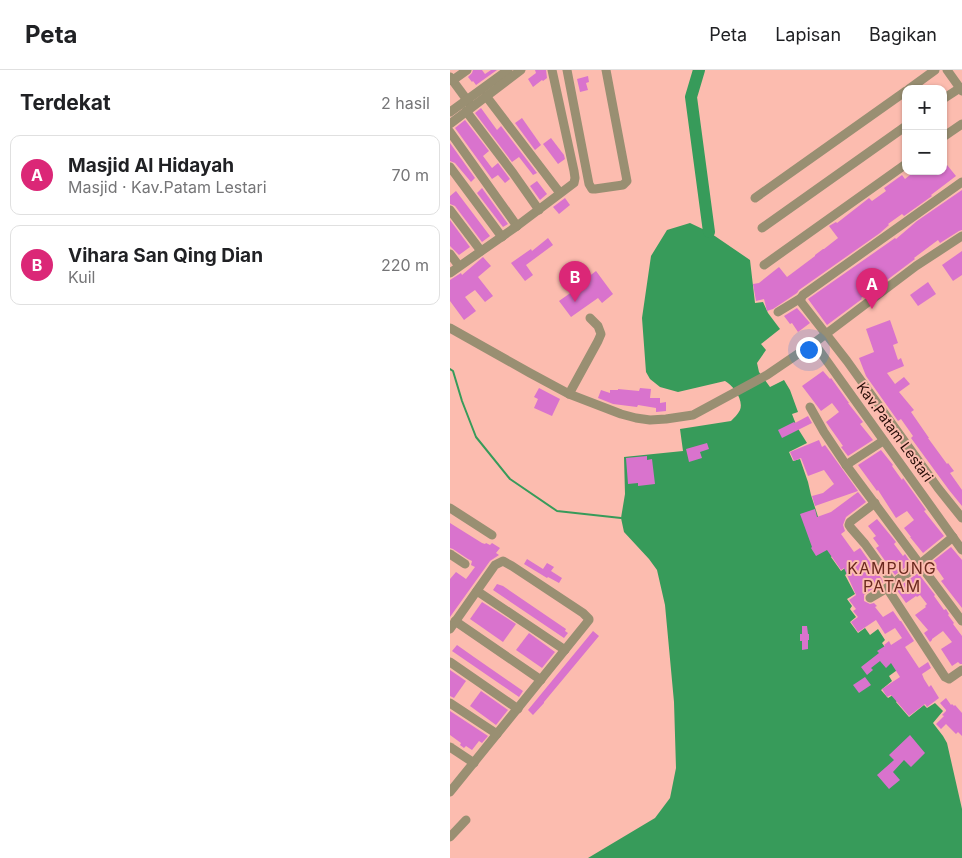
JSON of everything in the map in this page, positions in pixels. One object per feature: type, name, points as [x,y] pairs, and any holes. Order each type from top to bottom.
[{"type":"street","points":[[467,70],[451,78],[539,210]]},
{"type":"street","points":[[450,124],[508,70]]},
{"type":"street","points":[[450,112],[468,106],[486,96],[521,70]]},
{"type":"street","points":[[450,273],[539,210],[572,184],[575,178],[552,70]]},
{"type":"street","points":[[567,70],[589,184],[595,190],[623,185],[627,181],[606,70]]},
{"type":"street","points":[[914,85],[935,70]]},
{"type":"street","points":[[947,70],[961,89],[947,97]]},
{"type":"street","points":[[755,198],[902,94]]},
{"type":"street","points":[[486,96],[560,193]]},
{"type":"street","points":[[947,134],[962,124]]},
{"type":"street","points":[[762,228],[902,129]]},
{"type":"street","points":[[450,132],[517,226]]},
{"type":"street","points":[[450,167],[502,236]]},
{"type":"street","points":[[764,265],[902,167]]},
{"type":"street","points":[[778,312],[801,298],[962,182]]},
{"type":"street","points":[[450,210],[481,251]]},
{"type":"street","points":[[450,328],[569,394],[636,418],[650,420],[681,417],[693,414],[767,375],[814,343],[916,266],[962,236]]},
{"type":"street","points":[[450,254],[459,266]]},
{"type":"street","name":"Kav.Patam Lestari","points":[[801,298],[825,334],[847,361],[938,488],[962,518]]},
{"type":"street","points":[[569,394],[601,334],[598,326],[590,318]]},
{"type":"street","name":"Kav.Patam Lestari","points":[[814,343],[962,550]]},
{"type":"street","points":[[810,407],[824,432],[846,464],[962,621]]},
{"type":"street","points":[[846,464],[883,441]]},
{"type":"street","points":[[875,503],[850,522],[849,525],[865,544],[945,677],[951,678],[962,670]]},
{"type":"street","points":[[450,508],[492,535]]},
{"type":"street","points":[[870,598],[920,564],[953,537]]},
{"type":"street","points":[[451,557],[465,564]]},
{"type":"street","points":[[450,791],[518,709],[589,620],[583,613],[503,561],[495,565],[453,625],[541,680]]},
{"type":"street","points":[[477,591],[565,650]]},
{"type":"street","points":[[450,662],[518,709]]},
{"type":"street","points":[[450,703],[497,734]]},
{"type":"street","points":[[450,747],[474,763]]},
{"type":"street","points":[[450,837],[466,820]]},
{"type":"shaded area","points":[[690,223],[709,232],[750,260],[755,303],[763,302],[768,313],[780,329],[761,344],[766,350],[757,363],[759,372],[770,387],[784,380],[790,390],[798,412],[792,414],[797,427],[807,443],[789,452],[793,461],[800,459],[821,526],[835,553],[831,557],[841,571],[856,560],[859,564],[845,575],[855,594],[847,599],[852,606],[850,609],[856,617],[850,622],[858,633],[865,628],[870,635],[878,629],[885,640],[882,643],[900,668],[889,676],[892,681],[881,690],[888,698],[896,693],[900,698],[896,702],[909,717],[924,705],[927,708],[935,703],[943,711],[933,723],[947,743],[962,809],[962,858],[588,858],[655,818],[670,798],[676,768],[674,702],[665,605],[657,570],[624,532],[621,518],[625,494],[624,457],[683,451],[680,429],[731,421],[741,406],[737,393],[725,381],[678,392],[660,387],[650,379],[646,372],[642,318],[651,256],[667,230]]},
{"type":"building","points":[[473,70],[482,70],[485,74],[491,70],[497,70],[476,85],[468,77]]},
{"type":"building","points":[[535,70],[546,70],[547,78],[533,87],[528,79],[536,73]]},
{"type":"building","points":[[588,76],[589,82],[586,83],[588,90],[580,92],[577,79]]},
{"type":"building","points":[[481,108],[497,130],[501,126],[537,173],[533,175],[519,157],[512,162],[475,113]]},
{"type":"building","points":[[522,118],[541,145],[535,150],[515,123]]},
{"type":"building","points":[[465,120],[489,151],[483,156],[492,168],[498,163],[510,179],[505,183],[498,175],[492,179],[455,128]]},
{"type":"building","points":[[551,138],[564,155],[565,159],[558,164],[543,144]]},
{"type":"building","points":[[450,143],[475,178],[471,182],[455,163],[450,161]]},
{"type":"building","points":[[947,165],[956,176],[932,196],[904,216],[902,214],[888,224],[880,233],[773,309],[767,311],[764,299],[756,301],[753,284],[759,283],[779,267],[787,277],[838,238],[829,226],[837,223],[869,198],[872,201],[886,191],[884,188],[902,175],[905,179],[910,175],[947,175]]},
{"type":"building","points":[[537,181],[547,194],[540,200],[530,186]]},
{"type":"building","points":[[482,188],[508,224],[503,227],[477,193]]},
{"type":"building","points":[[962,190],[962,230],[940,243],[938,240],[879,286],[877,284],[862,299],[827,325],[808,299],[896,239],[917,221]]},
{"type":"building","points":[[456,191],[490,236],[482,242],[455,206],[450,204],[450,196]]},
{"type":"building","points":[[565,198],[570,205],[559,214],[553,207]]},
{"type":"building","points":[[450,220],[470,247],[459,255],[450,246]]},
{"type":"building","points":[[548,238],[553,245],[526,265],[533,275],[525,281],[511,263],[531,249],[532,251]]},
{"type":"building","points":[[962,251],[962,275],[953,281],[942,265]]},
{"type":"building","points":[[483,257],[491,266],[478,277],[493,296],[485,302],[475,290],[465,297],[476,311],[464,320],[450,301],[450,280],[461,273],[462,275]]},
{"type":"building","points":[[596,271],[613,294],[602,303],[598,298],[571,317],[559,301],[586,282],[584,280]]},
{"type":"building","points":[[928,282],[936,294],[918,306],[910,295]]},
{"type":"building","points":[[797,308],[810,323],[798,332],[784,316]]},
{"type":"building","points":[[890,320],[898,343],[893,345],[898,360],[901,358],[904,366],[887,373],[895,384],[904,377],[910,384],[899,392],[914,410],[911,412],[928,438],[954,471],[950,473],[962,490],[962,506],[911,438],[913,436],[901,419],[898,421],[866,376],[859,358],[874,352],[866,329]]},
{"type":"building","points":[[823,371],[831,378],[863,422],[860,424],[873,440],[848,456],[826,422],[839,412],[832,403],[821,411],[802,386]]},
{"type":"building","points":[[539,388],[560,399],[552,416],[534,408],[538,399],[534,397]]},
{"type":"building","points":[[640,388],[651,389],[650,398],[660,398],[660,403],[666,402],[666,411],[656,412],[656,408],[613,404],[598,398],[601,390],[610,393],[610,390],[639,391]]},
{"type":"building","points":[[808,416],[812,423],[782,438],[778,430]]},
{"type":"building","points":[[819,440],[822,447],[825,445],[858,491],[815,506],[812,496],[823,493],[834,484],[824,470],[808,476],[801,458],[794,461],[790,452]]},
{"type":"building","points":[[707,443],[709,449],[700,452],[702,458],[689,462],[686,449]]},
{"type":"building","points":[[881,450],[944,536],[923,553],[904,528],[914,520],[907,511],[896,518],[878,490],[858,465]]},
{"type":"building","points":[[647,456],[647,460],[652,459],[655,484],[638,486],[638,483],[628,484],[626,458]]},
{"type":"building","points":[[858,492],[866,502],[846,517],[843,525],[845,531],[841,534],[854,552],[860,548],[884,582],[866,593],[864,601],[870,604],[874,603],[883,617],[893,611],[901,621],[914,641],[905,647],[919,668],[928,662],[931,668],[922,674],[929,687],[931,685],[939,698],[927,707],[925,704],[909,716],[891,695],[887,697],[882,689],[900,677],[891,663],[886,668],[880,661],[871,668],[873,670],[867,675],[861,667],[879,653],[877,651],[889,641],[891,645],[902,638],[895,628],[885,634],[876,620],[858,632],[851,622],[858,617],[853,611],[856,609],[849,600],[856,595],[844,568],[841,570],[827,550],[816,556],[811,548],[800,514],[815,509],[817,517],[831,512]]},
{"type":"building","points":[[877,519],[896,542],[894,544],[903,556],[905,554],[911,563],[895,575],[876,548],[879,546],[873,538],[876,536],[868,526]]},
{"type":"building","points":[[450,523],[482,543],[490,545],[492,543],[500,548],[496,553],[499,555],[490,561],[450,617],[450,579],[456,572],[466,579],[475,567],[471,565],[472,561],[450,548]]},
{"type":"building","points":[[951,547],[962,560],[962,608],[941,581],[944,579],[937,569],[933,572],[928,565]]},
{"type":"building","points":[[527,559],[543,569],[547,563],[554,567],[551,571],[562,578],[559,583],[524,564]]},
{"type":"building","points":[[918,573],[944,610],[946,609],[953,624],[962,636],[962,664],[958,662],[952,666],[941,649],[952,642],[943,631],[930,642],[924,633],[928,630],[915,615],[926,607],[927,604],[920,595],[906,603],[896,589]]},
{"type":"building","points":[[497,584],[503,586],[566,629],[565,631],[568,633],[564,638],[493,590]]},
{"type":"building","points":[[482,602],[516,624],[503,642],[470,619]]},
{"type":"building","points":[[802,626],[807,626],[809,640],[808,649],[802,650],[800,634],[802,634]]},
{"type":"building","points":[[593,631],[599,636],[533,715],[528,710]]},
{"type":"building","points":[[529,633],[555,652],[542,668],[516,650]]},
{"type":"building","points":[[457,645],[523,691],[519,697],[452,651]]},
{"type":"building","points":[[450,670],[466,681],[454,698],[450,696]]},
{"type":"building","points":[[865,677],[871,685],[859,693],[853,685]]},
{"type":"building","points":[[481,691],[508,710],[496,725],[470,706]]},
{"type":"building","points":[[946,698],[951,705],[955,705],[962,713],[962,736],[958,732],[956,734],[946,724],[941,729],[936,724],[946,711],[940,703]]},
{"type":"building","points":[[450,711],[488,736],[482,743],[479,741],[472,750],[466,746],[464,748],[460,745],[461,743],[450,735]]},
{"type":"building","points":[[910,735],[925,753],[911,767],[904,760],[893,772],[900,780],[889,789],[877,775],[894,760],[889,755]]},
{"type":"waterway","points":[[699,70],[691,97],[709,232]]},
{"type":"waterway","points":[[450,369],[453,371],[476,437],[510,479],[557,511],[621,518]]},
{"type":"place","name":"Vihara San Qing Dian","points":[[575,302]]},
{"type":"place","name":"Masjid Al Hidayah","points":[[872,309]]},
{"type":"district","name":"KAMPUNG PATAM","points":[[892,577]]}]
